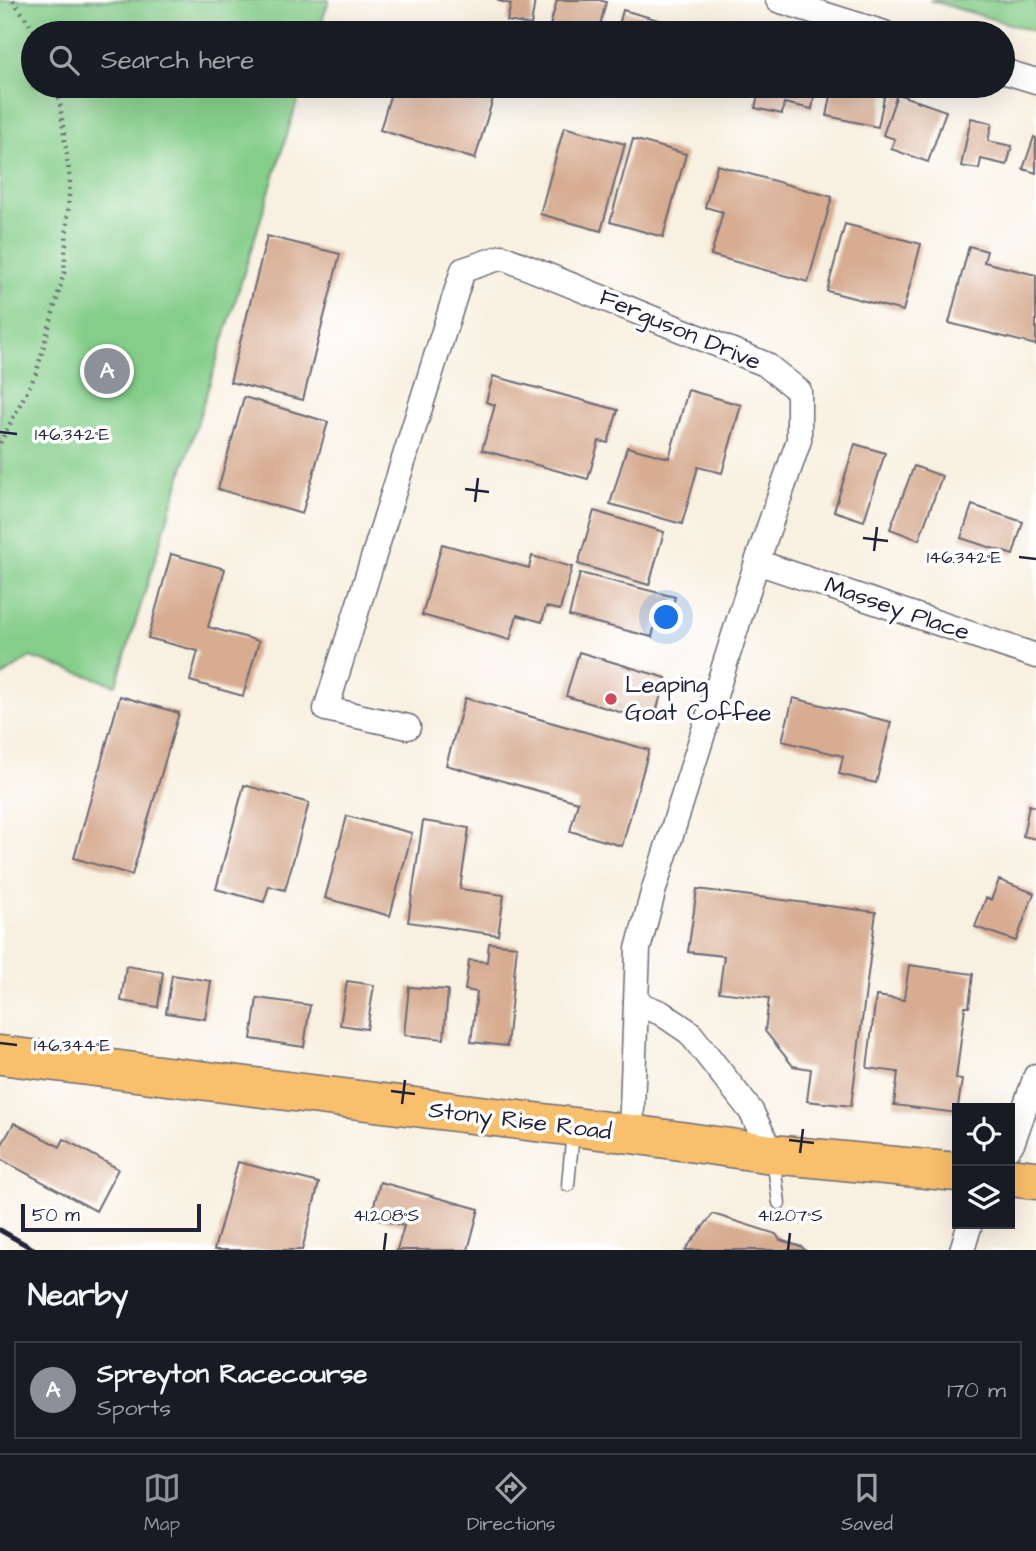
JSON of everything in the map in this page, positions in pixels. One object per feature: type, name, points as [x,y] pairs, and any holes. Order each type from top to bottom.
[{"type":"main road","name":"Stony Rise Road","points":[[0,1055],[772,1154],[952,1171]]},
{"type":"main road","points":[[1015,1178],[1036,1180]]},
{"type":"street","points":[[778,0],[845,21]]},
{"type":"street","points":[[1015,75],[1036,81]]},
{"type":"street","name":"Ferguson Drive","points":[[408,727],[326,709],[463,270],[502,257],[765,364],[799,391],[799,440],[757,562],[654,889],[638,949],[631,1135]]},
{"type":"street","name":"Massey Place","points":[[757,562],[1036,656]]},
{"type":"street","points":[[636,1003],[661,1013],[689,1032],[751,1111],[772,1154]]},
{"type":"street","points":[[1015,1135],[1036,1076]]},
{"type":"street","points":[[962,1250],[968,1229]]},
{"type":"lane","points":[[568,1185],[574,1128]]},
{"type":"lane","points":[[772,1154],[779,1203]]},
{"type":"path","points":[[13,0],[28,21]]},
{"type":"path","points":[[0,443],[36,374],[64,273],[70,180],[59,98]]},
{"type":"green space","points":[[0,0],[329,0],[322,21],[21,21],[21,98],[298,98],[116,685],[30,657],[0,678]]},
{"type":"green space","points":[[929,0],[1036,0],[1036,32],[1015,26],[1015,21],[999,21]]},
{"type":"building","points":[[535,0],[532,21],[507,21],[511,4],[498,1]]},
{"type":"building","points":[[557,0],[606,2],[601,21],[551,21]]},
{"type":"building","points":[[623,10],[662,21],[620,21]]},
{"type":"building","points":[[389,98],[493,98],[475,159],[380,130]]},
{"type":"building","points":[[757,98],[814,98],[812,109],[784,103],[782,114],[755,108]]},
{"type":"building","points":[[831,98],[884,98],[878,127],[827,116]]},
{"type":"building","points":[[896,98],[909,98],[946,111],[928,162],[891,149],[895,139],[883,135]]},
{"type":"building","points":[[971,118],[992,123],[988,141],[1012,146],[1007,165],[981,159],[979,169],[961,166]]},
{"type":"building","points":[[564,127],[625,144],[601,231],[540,214]]},
{"type":"building","points":[[1034,137],[1036,138],[1036,173],[1023,169]]},
{"type":"building","points":[[633,139],[686,154],[663,237],[610,222]]},
{"type":"building","points":[[717,165],[832,197],[808,282],[711,255],[723,212],[705,207]]},
{"type":"building","points":[[845,224],[921,244],[903,311],[827,291]]},
{"type":"building","points":[[267,236],[340,254],[303,400],[230,382]]},
{"type":"building","points":[[969,246],[987,251],[984,262],[1036,275],[1036,345],[949,323]]},
{"type":"building","points":[[493,376],[618,410],[608,443],[599,441],[588,479],[482,450],[495,405],[486,402]]},
{"type":"building","points":[[688,390],[741,405],[722,473],[698,467],[682,524],[610,504],[627,447],[669,458]]},
{"type":"building","points":[[244,397],[328,422],[302,514],[218,489]]},
{"type":"building","points":[[855,444],[885,453],[864,521],[834,511]]},
{"type":"building","points":[[914,466],[942,476],[919,540],[890,529]]},
{"type":"building","points":[[972,505],[1023,522],[1013,555],[961,538]]},
{"type":"building","points":[[594,511],[664,532],[649,585],[578,564]]},
{"type":"building","points":[[442,544],[529,568],[532,556],[572,567],[560,610],[546,607],[542,622],[517,615],[510,640],[422,615]]},
{"type":"building","points":[[171,554],[225,569],[208,627],[259,641],[243,696],[190,681],[198,651],[148,638]]},
{"type":"building","points":[[580,573],[675,597],[668,623],[656,620],[652,637],[569,616]]},
{"type":"building","points":[[579,652],[666,678],[653,722],[566,696]]},
{"type":"building","points":[[120,696],[179,713],[132,875],[74,858]]},
{"type":"building","points":[[465,698],[649,750],[622,846],[570,831],[578,802],[446,765]]},
{"type":"building","points":[[793,698],[891,722],[876,783],[839,774],[843,756],[782,741]]},
{"type":"building","points":[[244,785],[309,803],[285,890],[269,886],[264,902],[216,889]]},
{"type":"building","points":[[1029,805],[1036,807],[1036,839],[1023,836]]},
{"type":"building","points":[[347,816],[412,833],[390,916],[325,898]]},
{"type":"building","points":[[423,821],[469,828],[460,889],[504,895],[498,935],[408,922]]},
{"type":"building","points":[[999,880],[1034,893],[1016,941],[975,927],[986,898],[991,900]]},
{"type":"building","points":[[697,889],[876,912],[851,1106],[807,1101],[811,1069],[793,1066],[765,1031],[769,998],[719,992],[724,956],[688,952]]},
{"type":"building","points":[[489,943],[517,946],[507,1046],[471,1042],[477,992],[465,990],[469,960],[487,962]]},
{"type":"building","points":[[909,965],[973,974],[969,1007],[965,1007],[956,1079],[962,1080],[959,1103],[952,1103],[952,1112],[894,1105],[898,1072],[867,1068],[876,996],[904,1000]]},
{"type":"building","points":[[126,966],[163,972],[158,1007],[121,1001]]},
{"type":"building","points":[[172,975],[211,981],[205,1019],[166,1013]]},
{"type":"building","points":[[347,981],[374,985],[367,1029],[340,1025]]},
{"type":"building","points":[[409,987],[448,990],[444,1039],[404,1035]]},
{"type":"building","points":[[257,998],[310,1005],[304,1047],[251,1039]]},
{"type":"building","points":[[14,1123],[60,1147],[64,1139],[118,1169],[96,1211],[0,1159],[0,1148]]},
{"type":"building","points":[[238,1162],[319,1183],[302,1250],[214,1250]]},
{"type":"building","points":[[380,1182],[479,1209],[468,1250],[397,1250],[404,1226],[371,1217]]},
{"type":"building","points":[[713,1214],[776,1234],[780,1240],[805,1250],[685,1250]]},
{"type":"railway","points":[[0,1230],[35,1250]]},
{"type":"place","name":"Spreyton Racecourse","points":[[107,371]]},
{"type":"place","name":"Leaping Goat Coffee","points":[[611,699]]}]
